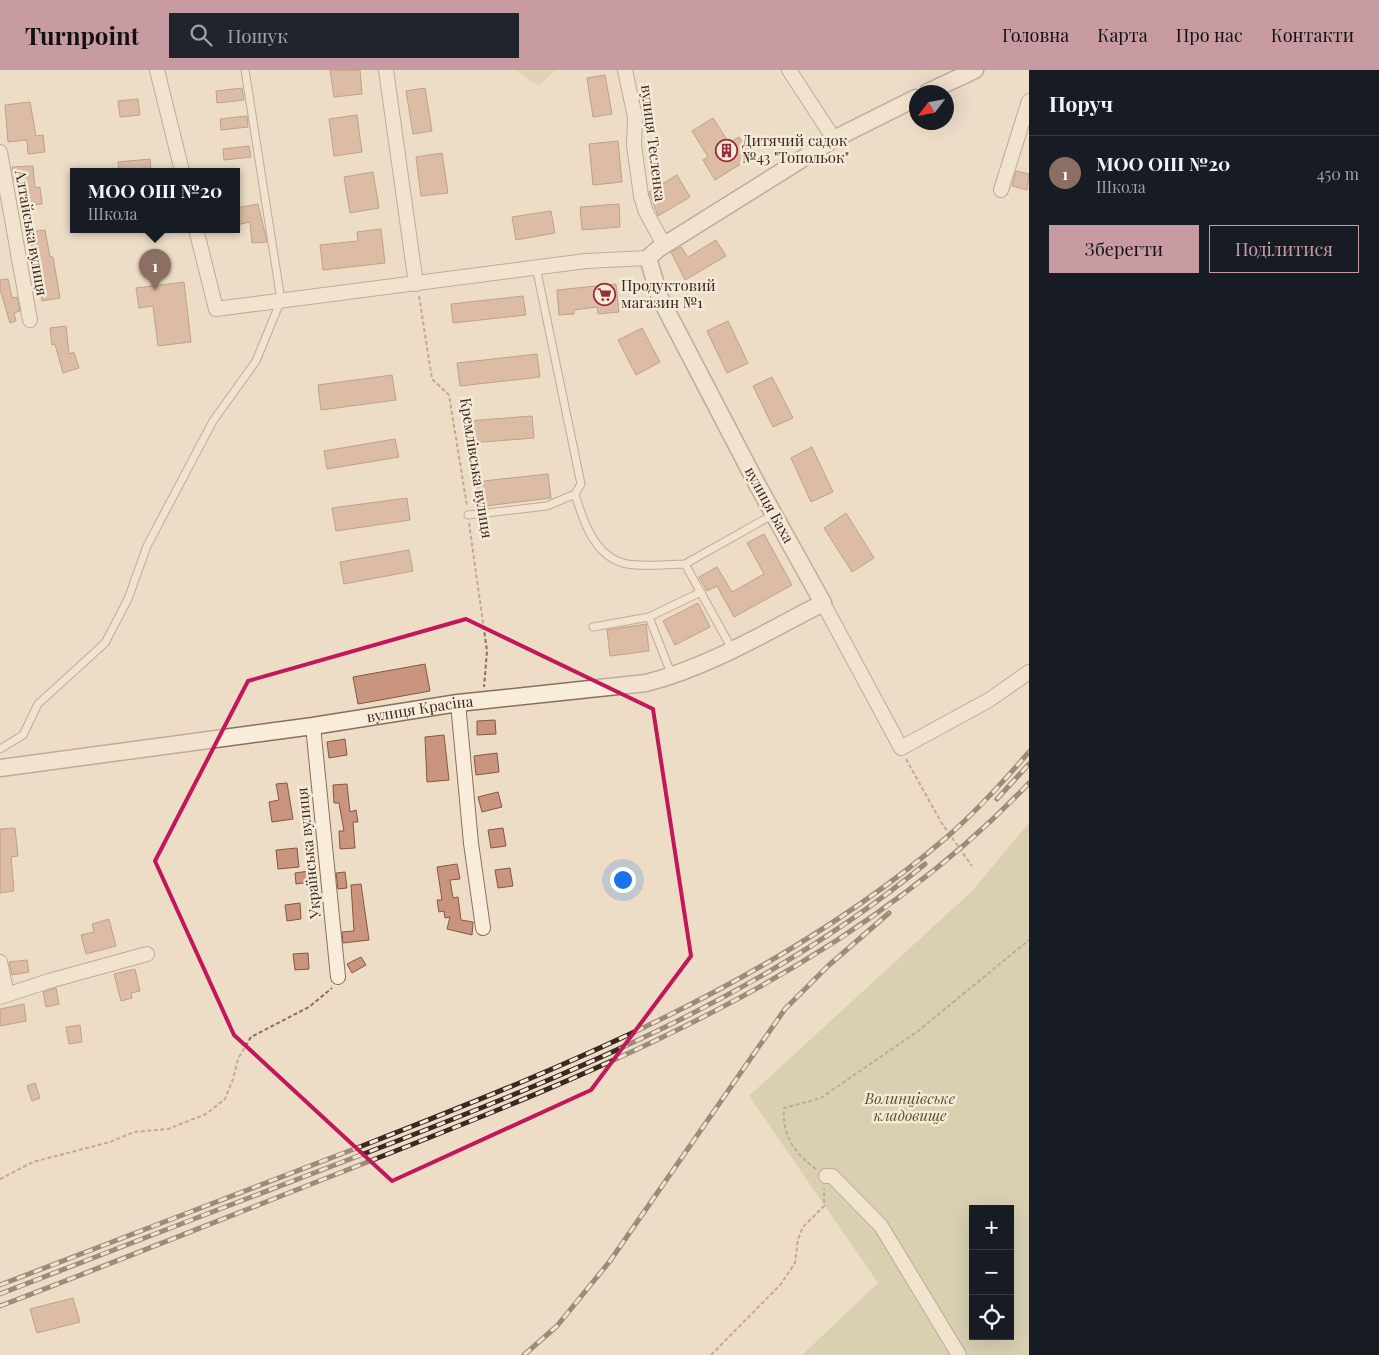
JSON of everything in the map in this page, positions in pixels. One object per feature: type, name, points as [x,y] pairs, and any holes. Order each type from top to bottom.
[{"type":"street","points":[[157,70],[181,168]]},
{"type":"street","points":[[386,70],[416,284]]},
{"type":"street","name":"вулиця Тесленка","points":[[626,70],[636,124],[634,145],[641,196],[646,212],[664,245]]},
{"type":"street","points":[[789,70],[834,139]]},
{"type":"street","points":[[943,85],[975,70]]},
{"type":"street","points":[[1001,190],[1029,101]]},
{"type":"street","points":[[197,233],[216,309],[536,267],[624,257],[648,258],[664,245],[834,139],[909,102]]},
{"type":"street","name":"Алтайська вулиця","points":[[0,152],[30,320]]},
{"type":"street","name":"вулиця Баха","points":[[648,258],[660,298],[901,748]]},
{"type":"street","name":"вулиця Красіна","points":[[0,768],[313,726],[458,703],[646,683],[672,676],[732,649],[823,602]]},
{"type":"street","points":[[901,748],[989,700],[1029,672]]},
{"type":"street","points":[[458,703],[471,842],[483,928]]},
{"type":"street","name":"Українська вулиця","points":[[313,726],[338,977]]},
{"type":"street","points":[[0,962],[4,995],[146,954]]},
{"type":"street","points":[[826,1176],[832,1176],[881,1226],[959,1355]]},
{"type":"lane","points":[[0,749],[22,735],[38,704],[105,642],[128,599],[147,546],[213,421],[256,361],[281,300],[246,70]]},
{"type":"lane","points":[[468,515],[547,506],[575,494],[581,484],[536,267]]},
{"type":"lane","points":[[575,494],[585,527],[609,557],[628,564],[685,564],[774,514]]},
{"type":"lane","points":[[685,564],[732,649]]},
{"type":"lane","points":[[593,627],[649,617],[701,592]]},
{"type":"lane","points":[[649,617],[672,676]]},
{"type":"path","name":"Кремлівська вулиця","points":[[416,284],[432,378],[449,395],[468,515],[487,651],[482,701]]},
{"type":"path","points":[[901,748],[941,822],[972,866]]},
{"type":"path","points":[[711,1355],[781,1284],[795,1263],[798,1239],[803,1226],[824,1206],[823,1195],[826,1176],[800,1157],[783,1126],[784,1108],[820,1098],[844,1082],[918,1031],[1029,940]]},
{"type":"path","points":[[0,1180],[33,1162],[110,1142],[134,1132],[168,1129],[206,1114],[225,1099],[238,1059],[251,1037],[309,1007],[331,990],[338,977]]},
{"type":"highlighted area","points":[[466,619],[653,709],[691,956],[591,1090],[392,1181],[234,1035],[155,861],[248,681]]},
{"type":"green space","points":[[516,70],[560,70],[554,71],[539,86]]},
{"type":"green space","name":"Волинцівське кладовище","points":[[1029,823],[1029,1355],[802,1355],[878,1283],[749,1096],[972,891]]},
{"type":"building","points":[[330,70],[360,70],[362,94],[334,97]]},
{"type":"building","points":[[605,75],[612,114],[593,117],[587,78]]},
{"type":"building","points":[[242,88],[244,100],[217,103],[216,91]]},
{"type":"building","points":[[425,88],[432,131],[413,134],[406,91]]},
{"type":"building","points":[[138,99],[140,115],[120,117],[118,101]]},
{"type":"building","points":[[30,102],[36,136],[43,135],[45,152],[28,154],[27,140],[8,142],[5,105]]},
{"type":"building","points":[[357,115],[362,152],[334,156],[329,119]]},
{"type":"building","points":[[247,116],[248,127],[221,130],[220,119]]},
{"type":"building","name":"Дитячий садок №43 \"Топольок\"","points":[[713,118],[729,143],[739,137],[752,157],[715,180],[703,160],[708,157],[692,131]]},
{"type":"building","points":[[618,141],[622,182],[593,185],[589,144]]},
{"type":"building","points":[[249,146],[251,157],[224,160],[223,149]]},
{"type":"building","points":[[442,153],[448,193],[421,196],[416,157]]},
{"type":"building","points":[[150,159],[151,168],[119,168],[118,162]]},
{"type":"building","points":[[33,166],[35,188],[40,187],[42,204],[26,206],[23,181],[14,181],[12,167]]},
{"type":"building","points":[[1016,171],[1029,174],[1027,190],[1012,186]]},
{"type":"building","points":[[373,172],[379,208],[350,213],[344,177]]},
{"type":"building","points":[[677,175],[690,197],[658,216],[649,192]]},
{"type":"building","points":[[258,204],[267,242],[252,243],[250,222],[240,224],[240,207]]},
{"type":"building","points":[[619,204],[620,227],[582,230],[580,207]]},
{"type":"building","points":[[551,211],[555,233],[516,240],[512,217]]},
{"type":"building","points":[[381,229],[385,263],[323,270],[320,245],[358,241],[357,232]]},
{"type":"building","points":[[45,230],[50,257],[53,257],[60,298],[42,301],[38,272],[34,273],[31,261],[34,260],[29,232]]},
{"type":"building","points":[[716,240],[726,256],[685,280],[671,252],[681,247],[688,257]]},
{"type":"building","points":[[8,279],[12,298],[17,297],[20,311],[14,313],[16,321],[10,323],[0,289],[0,280]]},
{"type":"building","points":[[184,282],[191,342],[158,346],[153,306],[139,308],[136,288]]},
{"type":"building","points":[[616,284],[619,312],[598,314],[597,307],[574,310],[574,314],[559,315],[557,290]]},
{"type":"building","points":[[523,296],[526,315],[453,323],[451,304]]},
{"type":"building","points":[[728,321],[748,363],[727,373],[707,331]]},
{"type":"building","points":[[66,326],[69,354],[74,352],[79,368],[63,373],[55,344],[52,345],[50,328]]},
{"type":"building","points":[[642,328],[660,362],[636,375],[618,340]]},
{"type":"building","points":[[537,354],[540,377],[460,386],[457,363]]},
{"type":"building","points":[[392,375],[396,400],[321,410],[318,385]]},
{"type":"building","points":[[772,377],[793,418],[773,427],[753,386]]},
{"type":"building","points":[[532,416],[534,438],[470,443],[468,421]]},
{"type":"building","points":[[395,439],[399,457],[327,469],[324,451]]},
{"type":"building","points":[[812,447],[833,492],[811,502],[791,458]]},
{"type":"building","points":[[548,474],[551,498],[477,507],[474,482]]},
{"type":"building","points":[[407,498],[410,520],[336,531],[332,508]]},
{"type":"building","points":[[846,513],[874,558],[852,572],[824,528]]},
{"type":"building","points":[[764,534],[792,585],[734,617],[717,586],[707,591],[699,577],[717,567],[732,592],[764,574],[747,543]]},
{"type":"building","points":[[409,550],[413,571],[344,584],[340,562]]},
{"type":"building","points":[[698,603],[710,627],[675,645],[663,621]]},
{"type":"building","points":[[646,624],[649,651],[610,656],[607,630]]},
{"type":"building","points":[[425,664],[430,691],[358,704],[353,677]]},
{"type":"building","points":[[495,720],[496,734],[477,735],[477,721]]},
{"type":"building","points":[[444,735],[449,780],[427,782],[425,737]]},
{"type":"building","points":[[345,739],[347,755],[329,758],[327,742]]},
{"type":"building","points":[[497,753],[499,772],[476,775],[474,756]]},
{"type":"building","points":[[287,783],[293,819],[272,822],[269,802],[279,800],[276,784]]},
{"type":"building","points":[[347,784],[350,812],[356,810],[358,822],[353,822],[355,848],[340,849],[339,831],[344,831],[339,803],[334,803],[333,785]]},
{"type":"building","points":[[498,792],[502,807],[482,812],[478,797]]},
{"type":"building","points":[[15,828],[18,856],[11,857],[14,891],[0,893],[0,829]]},
{"type":"building","points":[[503,828],[506,846],[491,848],[488,830]]},
{"type":"building","points":[[297,848],[299,867],[278,869],[276,850]]},
{"type":"building","points":[[457,864],[460,879],[450,880],[453,898],[458,897],[461,920],[473,922],[472,935],[447,929],[450,917],[445,918],[444,911],[439,912],[437,900],[442,900],[437,867]]},
{"type":"building","points":[[510,868],[513,886],[498,888],[495,870]]},
{"type":"building","points":[[309,871],[311,882],[296,884],[295,873]]},
{"type":"building","points":[[345,872],[347,888],[338,889],[336,873]]},
{"type":"building","points":[[361,884],[369,940],[343,943],[342,932],[354,931],[351,885]]},
{"type":"building","points":[[300,903],[301,919],[287,921],[285,905]]},
{"type":"building","points":[[109,919],[116,946],[86,954],[81,935],[94,932],[92,924]]},
{"type":"building","points":[[308,953],[309,969],[295,970],[293,954]]},
{"type":"building","points":[[361,957],[366,965],[352,973],[347,964]]},
{"type":"building","points":[[27,960],[29,972],[12,975],[9,962]]},
{"type":"building","points":[[135,969],[140,991],[131,993],[132,998],[121,1001],[114,974]]},
{"type":"building","points":[[56,988],[59,1004],[46,1007],[43,992]]},
{"type":"building","points":[[24,1004],[26,1021],[0,1026],[0,1009]]},
{"type":"building","points":[[80,1025],[82,1042],[69,1044],[66,1027]]},
{"type":"building","points":[[35,1083],[40,1098],[32,1101],[27,1086]]},
{"type":"building","points":[[73,1298],[80,1322],[37,1333],[30,1309]]},
{"type":"railway","points":[[0,1285],[439,1116],[593,1051],[668,1016],[742,977],[814,935],[882,888],[958,827],[990,796],[1029,752]]},
{"type":"railway","points":[[997,799],[1029,764]]},
{"type":"railway","points":[[0,1306],[459,1126],[635,1050],[721,1008],[804,961],[884,908],[959,849],[1029,783]]},
{"type":"railway","points":[[0,1294],[451,1120],[594,1060],[664,1028],[799,954],[863,911],[925,864]]},
{"type":"railway","points":[[524,1355],[557,1326],[610,1261],[785,1009],[828,966],[889,913]]},
{"type":"place","name":"Дитячий садок №43 \"Топольок\"","points":[[726,150]]},
{"type":"place","name":"МОО ОШ №20","points":[[155,290]]},
{"type":"place","name":"Продуктовий магазин №1","points":[[605,295]]}]
